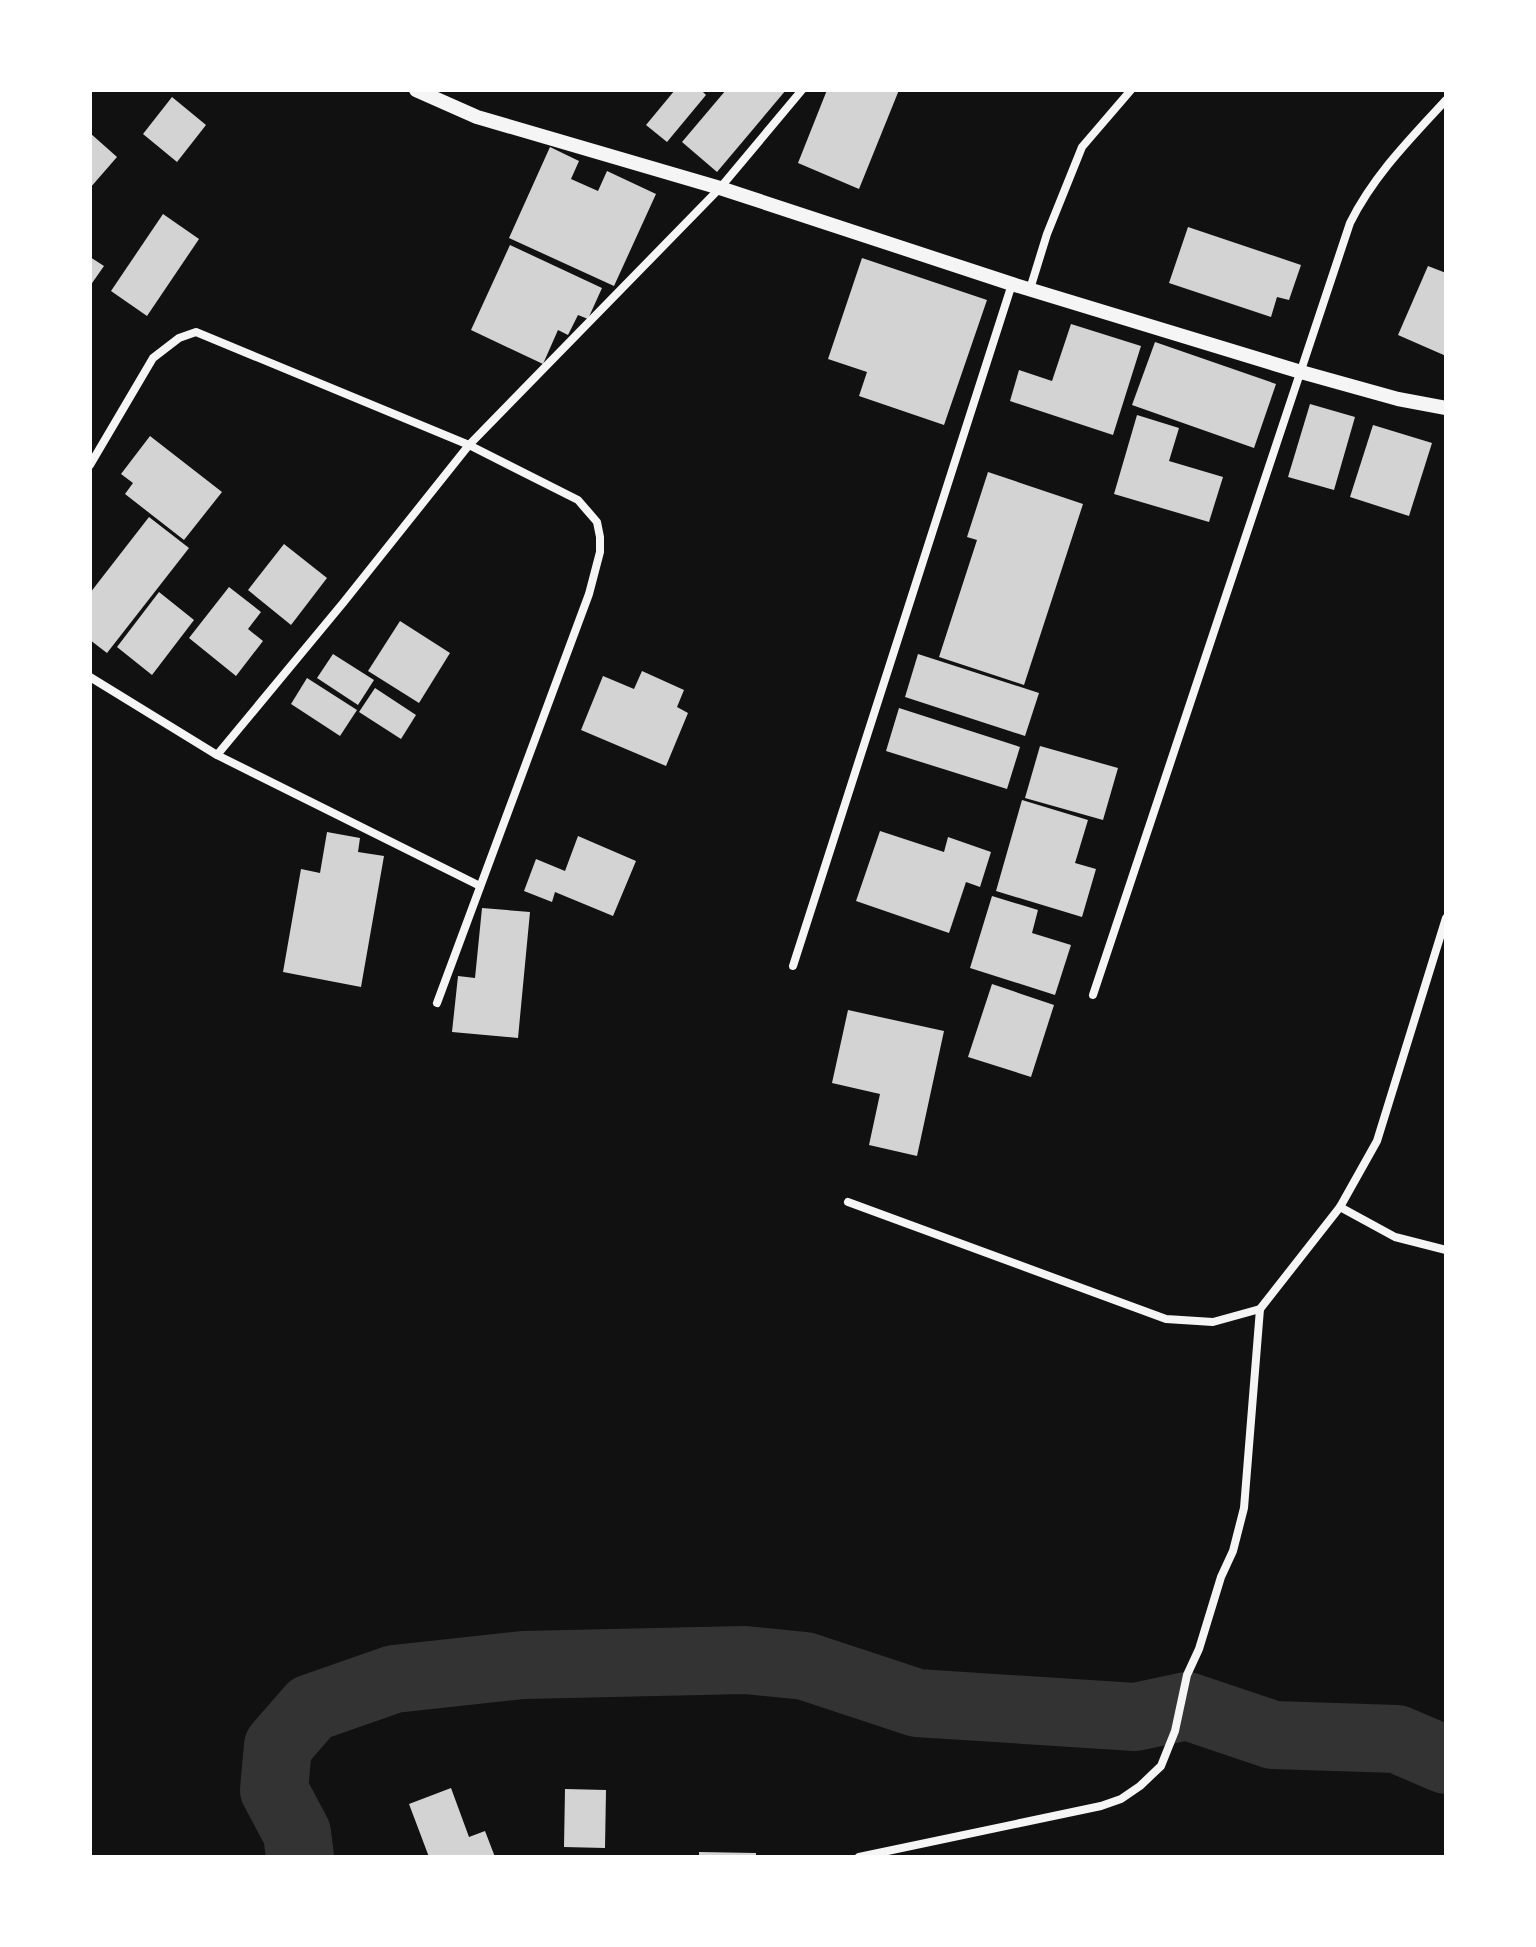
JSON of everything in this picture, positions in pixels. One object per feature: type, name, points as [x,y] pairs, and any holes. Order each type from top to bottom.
[{"type":"street","points":[[416,90],[477,117],[720,188],[1012,284],[1301,372],[1398,399],[1446,408]]},
{"type":"street","points":[[217,755],[469,445],[720,188],[802,90]]},
{"type":"street","points":[[1030,289],[1047,234],[1082,147],[1131,90]]},
{"type":"street","points":[[1093,995],[1350,223],[1380,172],[1446,100]]},
{"type":"street","points":[[793,966],[1012,284]]},
{"type":"street","points":[[90,465],[153,358],[179,338],[196,332],[469,445],[578,500],[597,522],[600,552],[589,594],[437,1003]]},
{"type":"street","points":[[90,677],[217,755],[480,886]]},
{"type":"street","points":[[859,1857],[1101,1806],[1121,1799],[1161,1766],[1175,1731],[1187,1675],[1233,1551],[1244,1508],[1260,1309],[1340,1207],[1377,1141],[1446,918]]},
{"type":"street","points":[[848,1202],[1166,1319],[1213,1322],[1260,1309]]},
{"type":"street","points":[[1340,1207],[1395,1237],[1446,1250]]},
{"type":"building","points":[[675,90],[701,90],[706,95],[667,142],[646,125]]},
{"type":"building","points":[[726,90],[786,90],[717,172],[682,142]]},
{"type":"building","points":[[827,90],[899,90],[859,189],[798,163]]},
{"type":"building","points":[[172,97],[206,125],[177,162],[143,134]]},
{"type":"building","points":[[90,133],[117,157],[90,188]]},
{"type":"building","points":[[550,147],[579,161],[571,179],[598,191],[607,171],[656,194],[614,286],[509,238]]},
{"type":"building","points":[[163,214],[199,239],[147,316],[111,291]]},
{"type":"building","points":[[1188,227],[1301,265],[1289,300],[1277,297],[1271,317],[1169,283]]},
{"type":"building","points":[[510,245],[602,288],[588,319],[578,315],[568,335],[558,330],[543,364],[471,330]]},
{"type":"building","points":[[90,257],[104,266],[90,286]]},
{"type":"building","points":[[862,258],[987,300],[944,425],[859,396],[867,372],[828,359]]},
{"type":"building","points":[[1428,266],[1446,273],[1446,356],[1398,335]]},
{"type":"building","points":[[1071,324],[1141,346],[1113,435],[1010,401],[1019,370],[1052,381]]},
{"type":"building","points":[[1155,342],[1276,384],[1254,448],[1132,405]]},
{"type":"building","points":[[1310,404],[1355,417],[1334,490],[1288,477]]},
{"type":"building","points":[[1137,415],[1179,428],[1169,461],[1223,477],[1209,522],[1114,494]]},
{"type":"building","points":[[1373,425],[1432,443],[1409,516],[1350,497]]},
{"type":"building","points":[[150,436],[222,492],[184,540],[125,494],[133,483],[121,474]]},
{"type":"building","points":[[988,472],[1083,504],[1024,685],[939,657],[977,540],[967,537]]},
{"type":"building","points":[[149,517],[189,548],[107,653],[90,640],[90,593]]},
{"type":"building","points":[[284,544],[327,578],[291,625],[248,590]]},
{"type":"building","points":[[229,587],[261,612],[248,629],[263,641],[236,676],[189,638]]},
{"type":"building","points":[[159,592],[194,620],[152,675],[117,647]]},
{"type":"building","points":[[400,621],[450,653],[419,703],[368,671]]},
{"type":"building","points":[[333,654],[374,680],[358,705],[317,678]]},
{"type":"building","points":[[918,654],[1039,693],[1025,736],[905,697]]},
{"type":"building","points":[[642,671],[684,690],[677,707],[688,713],[666,766],[581,730],[603,676],[634,689]]},
{"type":"building","points":[[307,678],[357,710],[340,736],[291,704]]},
{"type":"building","points":[[375,688],[416,715],[401,739],[359,712]]},
{"type":"building","points":[[899,708],[1020,747],[1007,789],[886,751]]},
{"type":"building","points":[[1040,746],[1118,768],[1103,820],[1025,798]]},
{"type":"building","points":[[1022,800],[1088,820],[1075,863],[1096,869],[1082,917],[996,891]]},
{"type":"building","points":[[880,831],[944,852],[948,837],[991,852],[980,887],[966,882],[949,933],[856,901]]},
{"type":"building","points":[[327,832],[360,838],[358,852],[384,856],[361,987],[283,972],[301,869],[320,873]]},
{"type":"building","points":[[578,836],[636,861],[613,916],[555,892],[552,902],[524,891],[536,859],[565,871]]},
{"type":"building","points":[[992,896],[1038,910],[1032,933],[1071,945],[1055,995],[970,968]]},
{"type":"building","points":[[482,908],[530,912],[518,1038],[452,1032],[458,976],[475,978]]},
{"type":"building","points":[[992,984],[1054,1005],[1031,1077],[968,1057]]},
{"type":"building","points":[[848,1010],[944,1031],[917,1156],[869,1145],[880,1094],[832,1083]]},
{"type":"building","points":[[451,1788],[469,1837],[485,1831],[495,1857],[429,1857],[409,1804]]},
{"type":"building","points":[[565,1789],[606,1790],[605,1848],[564,1847]]},
{"type":"building","points":[[699,1852],[756,1853],[756,1857],[699,1857]]},
{"type":"waterway","points":[[300,1857],[297,1833],[274,1790],[278,1746],[311,1708],[394,1679],[523,1665],[745,1660],[805,1666],[917,1703],[1135,1717],[1187,1706],[1273,1735],[1397,1739],[1446,1760]]}]
